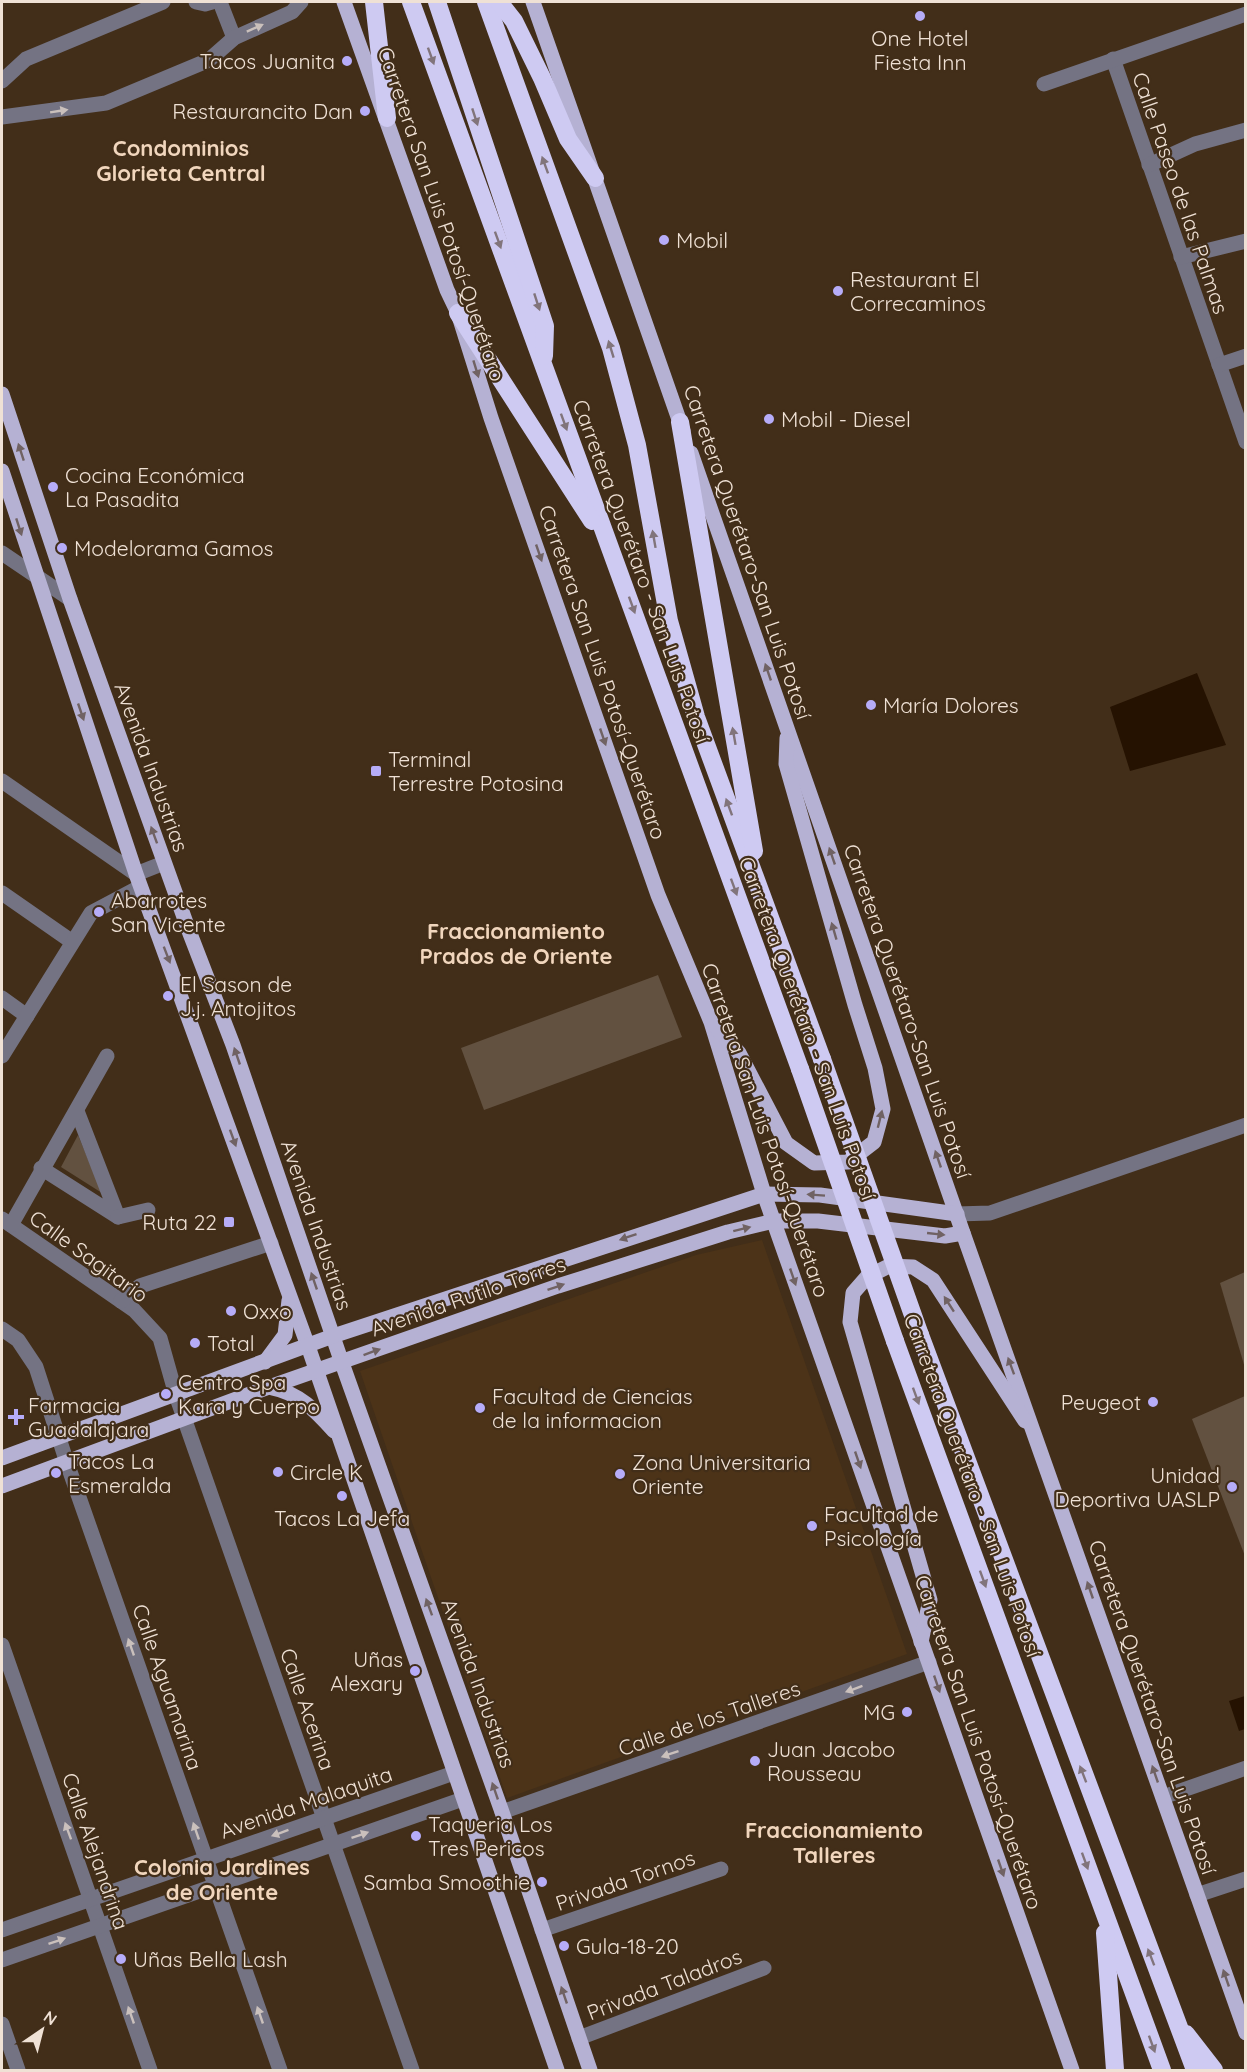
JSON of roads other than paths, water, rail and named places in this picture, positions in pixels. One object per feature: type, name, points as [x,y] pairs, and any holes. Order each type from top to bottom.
[{"type":"highway","points":[[374,2],[387,118]]},
{"type":"highway","name":"Carretera Querétaro - San Luis Potosí","points":[[411,2],[800,1069],[895,1341],[1162,2070]]},
{"type":"highway","points":[[437,2],[544,326],[544,367]]},
{"type":"highway","name":"Carretera Querétaro - San Luis Potosí","points":[[486,2],[611,348],[637,445],[672,632],[696,717],[822,1059],[920,1335],[1195,2070]]},
{"type":"highway","points":[[499,2],[514,21],[568,139],[595,178]]},
{"type":"highway","points":[[458,313],[613,553]]},
{"type":"highway","points":[[680,422],[762,897]]},
{"type":"highway","points":[[1103,1910],[1115,2070]]},
{"type":"highway","points":[[1176,2022],[1214,2070]]},
{"type":"main road","name":"Carretera San Luis Potosí-Querétaro","points":[[344,2],[447,290],[458,313],[491,418],[658,895],[711,1022],[764,1194],[1072,2070]]},
{"type":"main road","name":"Carretera Querétaro-San Luis Potosí","points":[[533,2],[1245,2033]]},
{"type":"main road","name":"Avenida Industrias","points":[[2,394],[70,599],[164,863],[234,1045],[342,1363],[502,1812],[590,2070]]},
{"type":"main road","points":[[2,471],[138,881],[308,1346],[557,2070]]},
{"type":"main road","points":[[58,642],[83,635]]},
{"type":"main road","points":[[711,1022],[740,1053],[786,1143],[814,1163],[848,1162],[874,1142],[883,1109],[875,1068],[786,764],[787,727]]},
{"type":"main road","name":"Avenida Rutilo Torres","points":[[2,1458],[333,1336],[764,1194],[820,1195],[957,1214]]},
{"type":"main road","name":"Avenida Rutilo Torres","points":[[2,1486],[269,1387],[558,1286],[728,1232],[774,1221],[818,1221],[945,1236],[963,1233]]},
{"type":"main road","points":[[921,1642],[930,1600],[850,1322],[853,1293],[867,1277],[890,1266],[913,1267],[933,1280],[1038,1441]]},
{"type":"main road","points":[[265,1362],[285,1335],[290,1297]]},
{"type":"main road","points":[[269,1387],[289,1391],[313,1407],[339,1435]]},
{"type":"street","points":[[2,81],[26,59],[163,2]]},
{"type":"street","points":[[196,2],[206,4],[212,2]]},
{"type":"street","points":[[220,2],[234,38]]},
{"type":"street","points":[[3,111],[40,114],[106,103],[209,60],[234,38],[292,12],[301,2]]},
{"type":"street","points":[[1044,84],[1245,14]]},
{"type":"street","name":"Calle Paseo de las Palmas","points":[[1113,59],[1245,442]]},
{"type":"street","points":[[1149,165],[1195,144],[1245,129]]},
{"type":"street","points":[[1181,257],[1245,241]]},
{"type":"street","points":[[1219,365],[1245,356]]},
{"type":"street","points":[[2,554],[70,599]]},
{"type":"street","points":[[2,781],[138,881]]},
{"type":"street","points":[[2,1056],[71,941],[91,913],[164,863]]},
{"type":"street","points":[[2,893],[71,941]]},
{"type":"street","points":[[2,998],[27,1016]]},
{"type":"street","points":[[6,1222],[77,1111],[107,1056]]},
{"type":"street","points":[[77,1111],[118,1217]]},
{"type":"street","points":[[957,1214],[990,1213],[1245,1125]]},
{"type":"street","points":[[41,1168],[118,1217],[148,1210]]},
{"type":"street","points":[[963,1233],[990,1213]]},
{"type":"street","name":"Calle Sagitario","points":[[6,1222],[134,1310],[160,1338],[176,1395]]},
{"type":"street","points":[[121,1301],[140,1286],[271,1243]]},
{"type":"street","name":"Calle Aguamarina","points":[[2,1329],[18,1340],[36,1367],[67,1463],[279,2070]]},
{"type":"street","name":"Calle Acerina","points":[[176,1395],[412,2070]]},
{"type":"street","name":"Calle Alejandrina","points":[[2,1645],[150,2070]]},
{"type":"street","name":"Calle de los Talleres","points":[[502,1812],[929,1662]]},
{"type":"street","points":[[1163,1797],[1245,1768]]},
{"type":"street","name":"Avenida Malaquita","points":[[2,1930],[454,1773]]},
{"type":"street","points":[[2,1960],[463,1799]]},
{"type":"street","name":"Privada Tornos","points":[[542,1930],[721,1869]]},
{"type":"street","points":[[1197,1895],[1245,1879]]},
{"type":"street","name":"Privada Taladros","points":[[579,2038],[764,1968]]},
{"type":"street","points":[[2,2025],[18,2070]]},
{"type":"place","name":"One Hotel Fiesta Inn","points":[[920,16]]},
{"type":"place","name":"Tacos Juanita","points":[[347,61]]},
{"type":"place","name":"Restaurancito Dan","points":[[365,111]]},
{"type":"place","name":"Mobil","points":[[664,240]]},
{"type":"place","name":"Restaurant El Correcaminos","points":[[838,291]]},
{"type":"place","name":"Mobil - Diesel","points":[[769,419]]},
{"type":"place","name":"Cocina Económica La Pasadita","points":[[53,487]]},
{"type":"place","name":"Modelorama Gamos","points":[[62,548]]},
{"type":"place","name":"María Dolores","points":[[871,705]]},
{"type":"place","name":"Terminal Terrestre Potosina","points":[[376,771]]},
{"type":"place","name":"Abarrotes San Vicente","points":[[99,912]]},
{"type":"place","name":"El Sason de J.j. Antojitos","points":[[168,996]]},
{"type":"place","name":"Ruta 22","points":[[229,1222]]},
{"type":"place","name":"Oxxo","points":[[231,1311]]},
{"type":"place","name":"Total","points":[[195,1343]]},
{"type":"place","name":"Centro Spa Kara y Cuerpo","points":[[166,1394]]},
{"type":"place","name":"Peugeot","points":[[1153,1402]]},
{"type":"place","name":"Facultad de Ciencias de la informacion","points":[[480,1408]]},
{"type":"place","name":"Farmacia Guadalajara","points":[[16,1417]]},
{"type":"place","name":"Circle K","points":[[278,1472]]},
{"type":"place","name":"Tacos La Esmeralda","points":[[56,1473]]},
{"type":"place","name":"Zona Universitaria Oriente","points":[[620,1474]]},
{"type":"place","name":"Unidad Deportiva UASLP","points":[[1232,1487]]},
{"type":"place","name":"Tacos La Jefa","points":[[342,1496]]},
{"type":"place","name":"Facultad de Psicología","points":[[812,1526]]},
{"type":"place","name":"Uñas Alexary","points":[[415,1671]]},
{"type":"place","name":"MG","points":[[907,1712]]},
{"type":"place","name":"Juan Jacobo Rousseau","points":[[755,1761]]},
{"type":"place","name":"Taqueria Los Tres Pericos","points":[[416,1836]]},
{"type":"place","name":"Samba Smoothie","points":[[542,1882]]},
{"type":"place","name":"Gula-18-20","points":[[564,1946]]},
{"type":"place","name":"Uñas Bella Lash","points":[[121,1959]]},
{"type":"district","name":"Condominios Glorieta Central","points":[[181,160]]},
{"type":"district","name":"Fraccionamiento Prados de Oriente","points":[[516,944]]},
{"type":"district","name":"Fraccionamiento Talleres","points":[[834,1842]]},
{"type":"district","name":"Colonia Jardines de Oriente","points":[[222,1880]]}]
